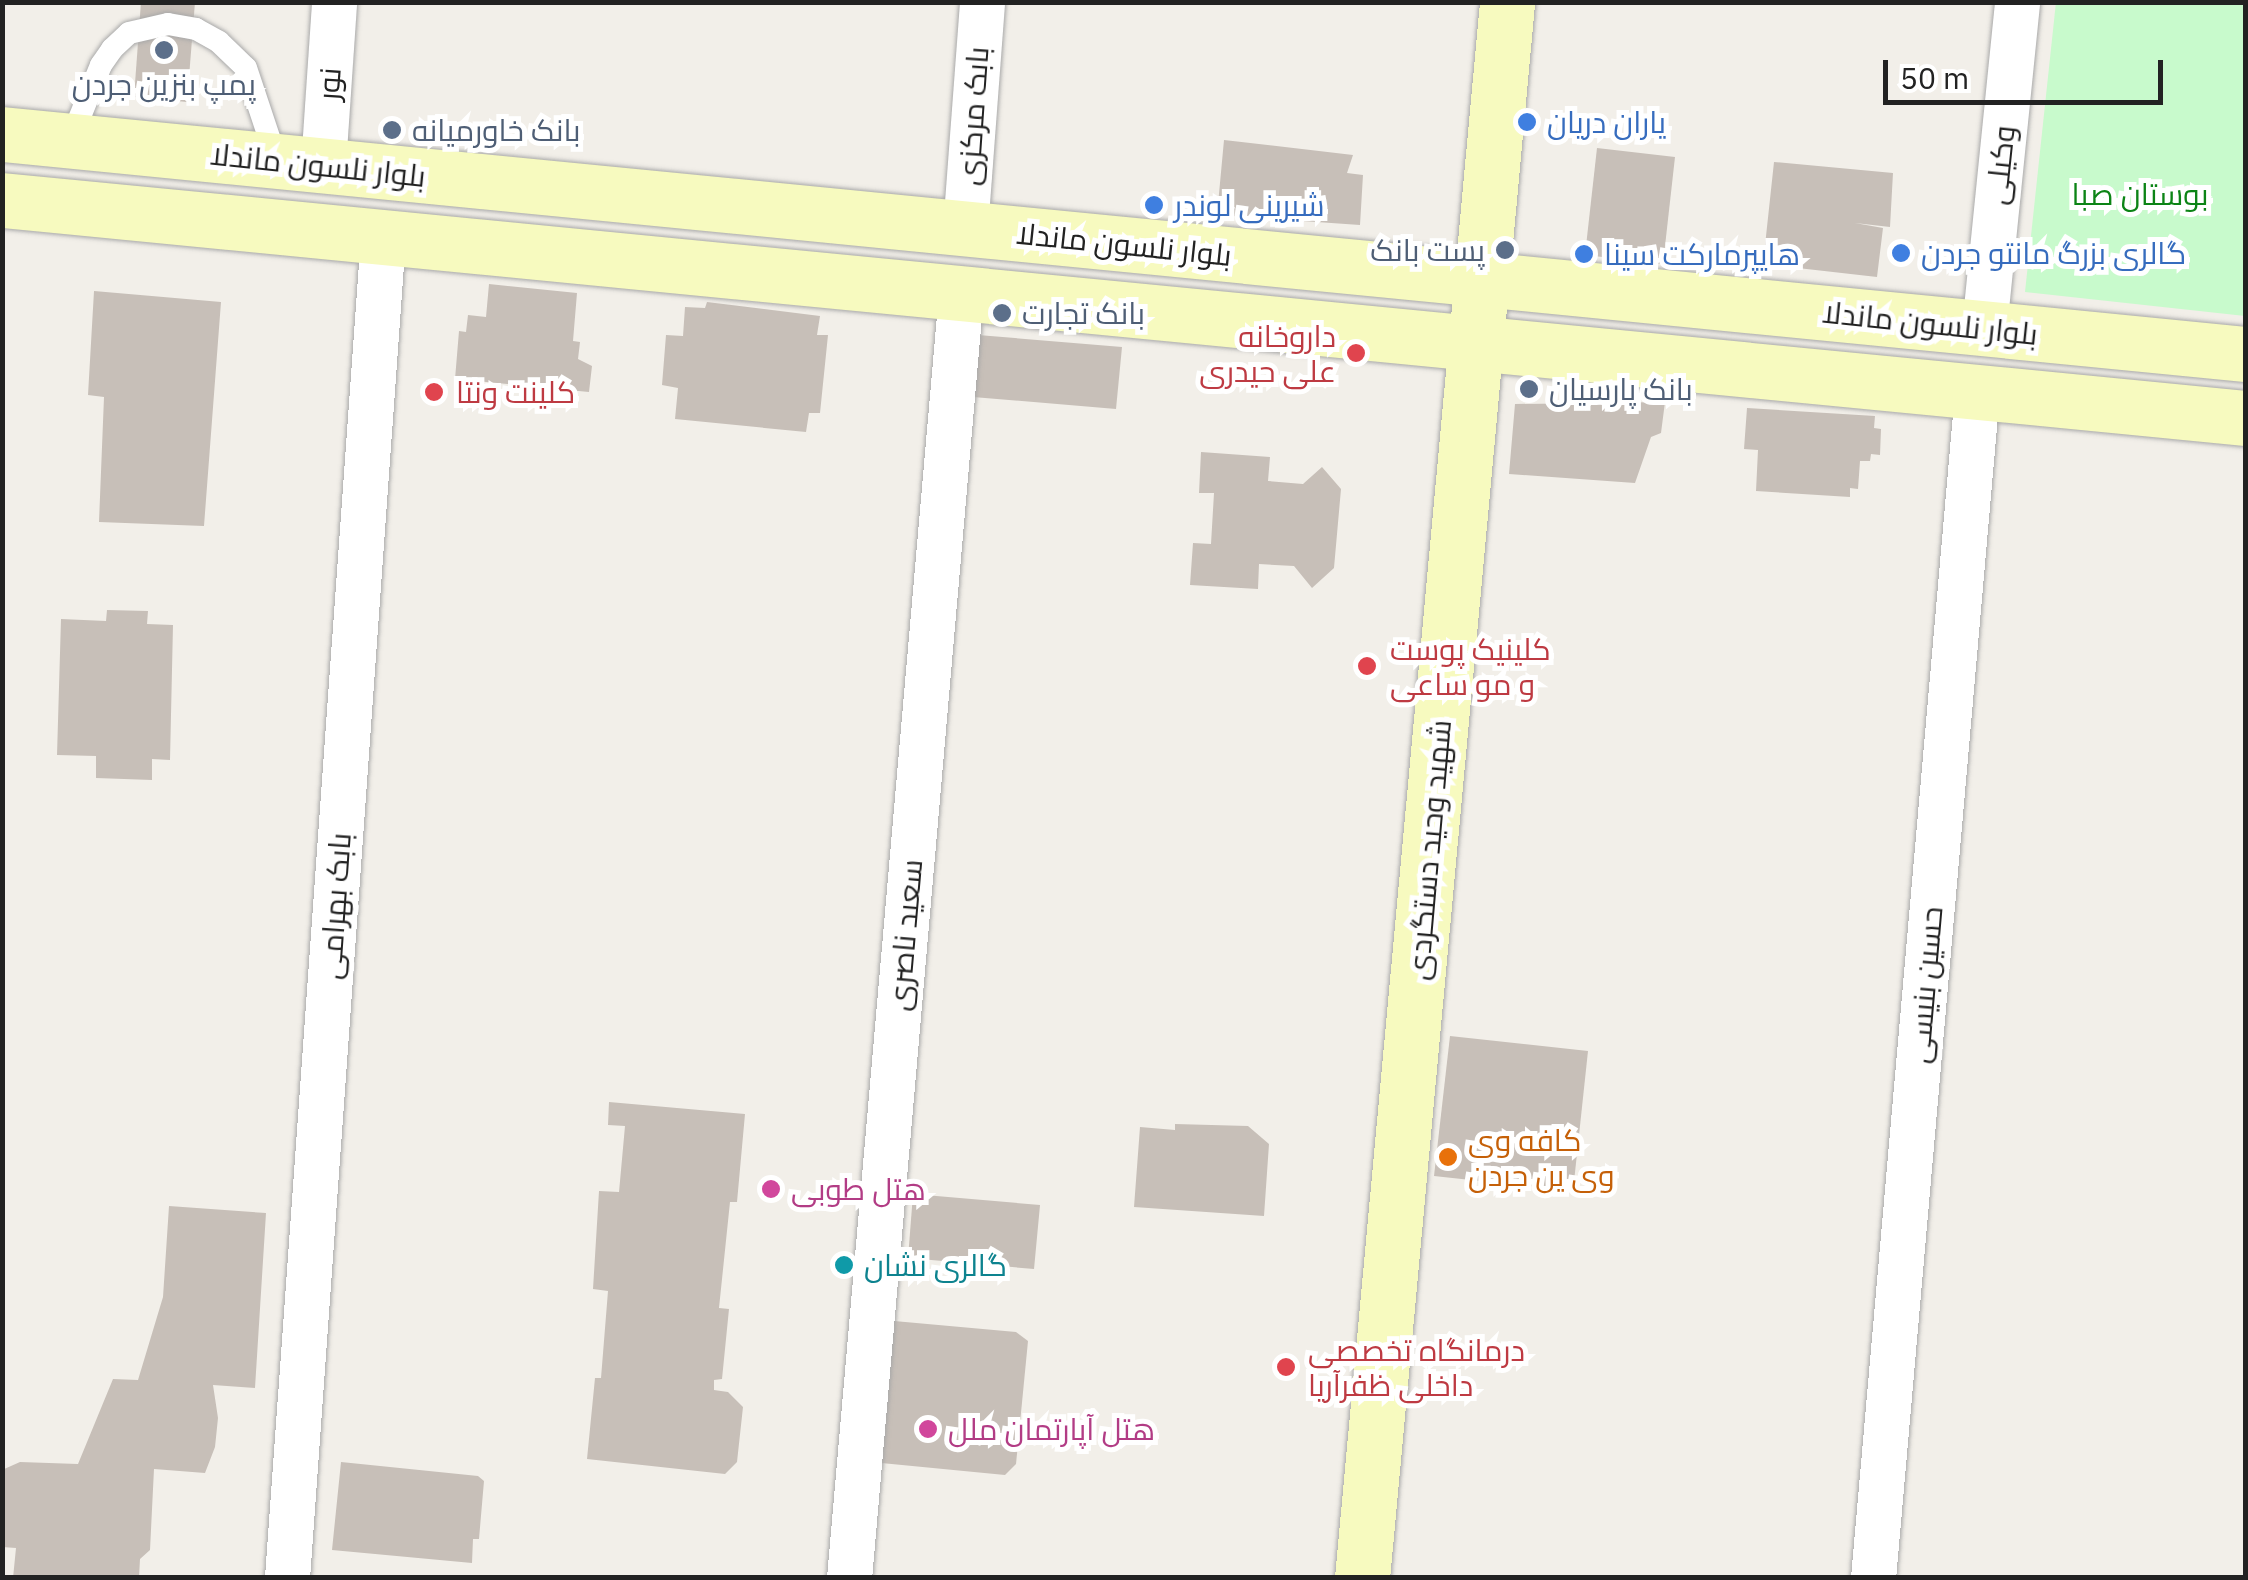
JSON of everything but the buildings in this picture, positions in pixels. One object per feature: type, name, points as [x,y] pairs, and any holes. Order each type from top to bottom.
[{"type":"main road","name":"شهید وحید دستگردی","points":[[1362,1578],[1507,2]]},
{"type":"main road","name":"بلوار نلسون ماندلا","points":[[2,134],[2246,354]]},
{"type":"main road","name":"بلوار نلسون ماندلا","points":[[2,200],[2246,418]]},
{"type":"street","name":"نور","points":[[300,163],[334,2]]},
{"type":"street","name":"بابک مرکزی","points":[[965,229],[982,2]]},
{"type":"street","name":"وكيلی","points":[[1984,328],[2017,2]]},
{"type":"street","name":"بابک بهرامی","points":[[287,1578],[383,235]]},
{"type":"street","name":"سعید ناصری","points":[[848,1578],[961,292]]},
{"type":"street","name":"حسین بنیسی","points":[[1873,1578],[1978,392]]},
{"type":"lane","points":[[70,140],[112,49],[128,32],[168,24],[196,29],[219,42],[246,68],[300,163]]},
{"type":"green space","name":"بوستان صبا","points":[[2056,2],[2245,3],[2245,316],[2025,292]]},
{"type":"place","name":"پمپ بنزين جردن","points":[[164,50]]},
{"type":"place","name":"یاران دریان","points":[[1527,122]]},
{"type":"place","name":"بانک خاورمیانه","points":[[392,130]]},
{"type":"place","name":"شیرینی لوندر","points":[[1154,205]]},
{"type":"place","name":"پست بانک","points":[[1505,250]]},
{"type":"place","name":"گالری بزرگ مانتو جردن","points":[[1901,253]]},
{"type":"place","name":"هایپرمارکت سینا","points":[[1584,254]]},
{"type":"place","name":"بانک تجارت","points":[[1002,313]]},
{"type":"place","name":"داروخانه علی حیدری","points":[[1356,353]]},
{"type":"place","name":"بانک پارسیان","points":[[1529,389]]},
{"type":"place","name":"کلینت ونتا","points":[[434,392]]},
{"type":"place","name":"کلینیک پوست و مو ساعی","points":[[1367,666]]},
{"type":"place","name":"کافه وی وی ین جردن","points":[[1448,1157]]},
{"type":"place","name":"هتل طوبی","points":[[771,1189]]},
{"type":"place","name":"گالری نشان","points":[[844,1265]]},
{"type":"place","name":"درمانگاه تخصصی داخلی ظفرآریا","points":[[1286,1367]]},
{"type":"place","name":"هتل آپارتمان ملل","points":[[928,1429]]}]
